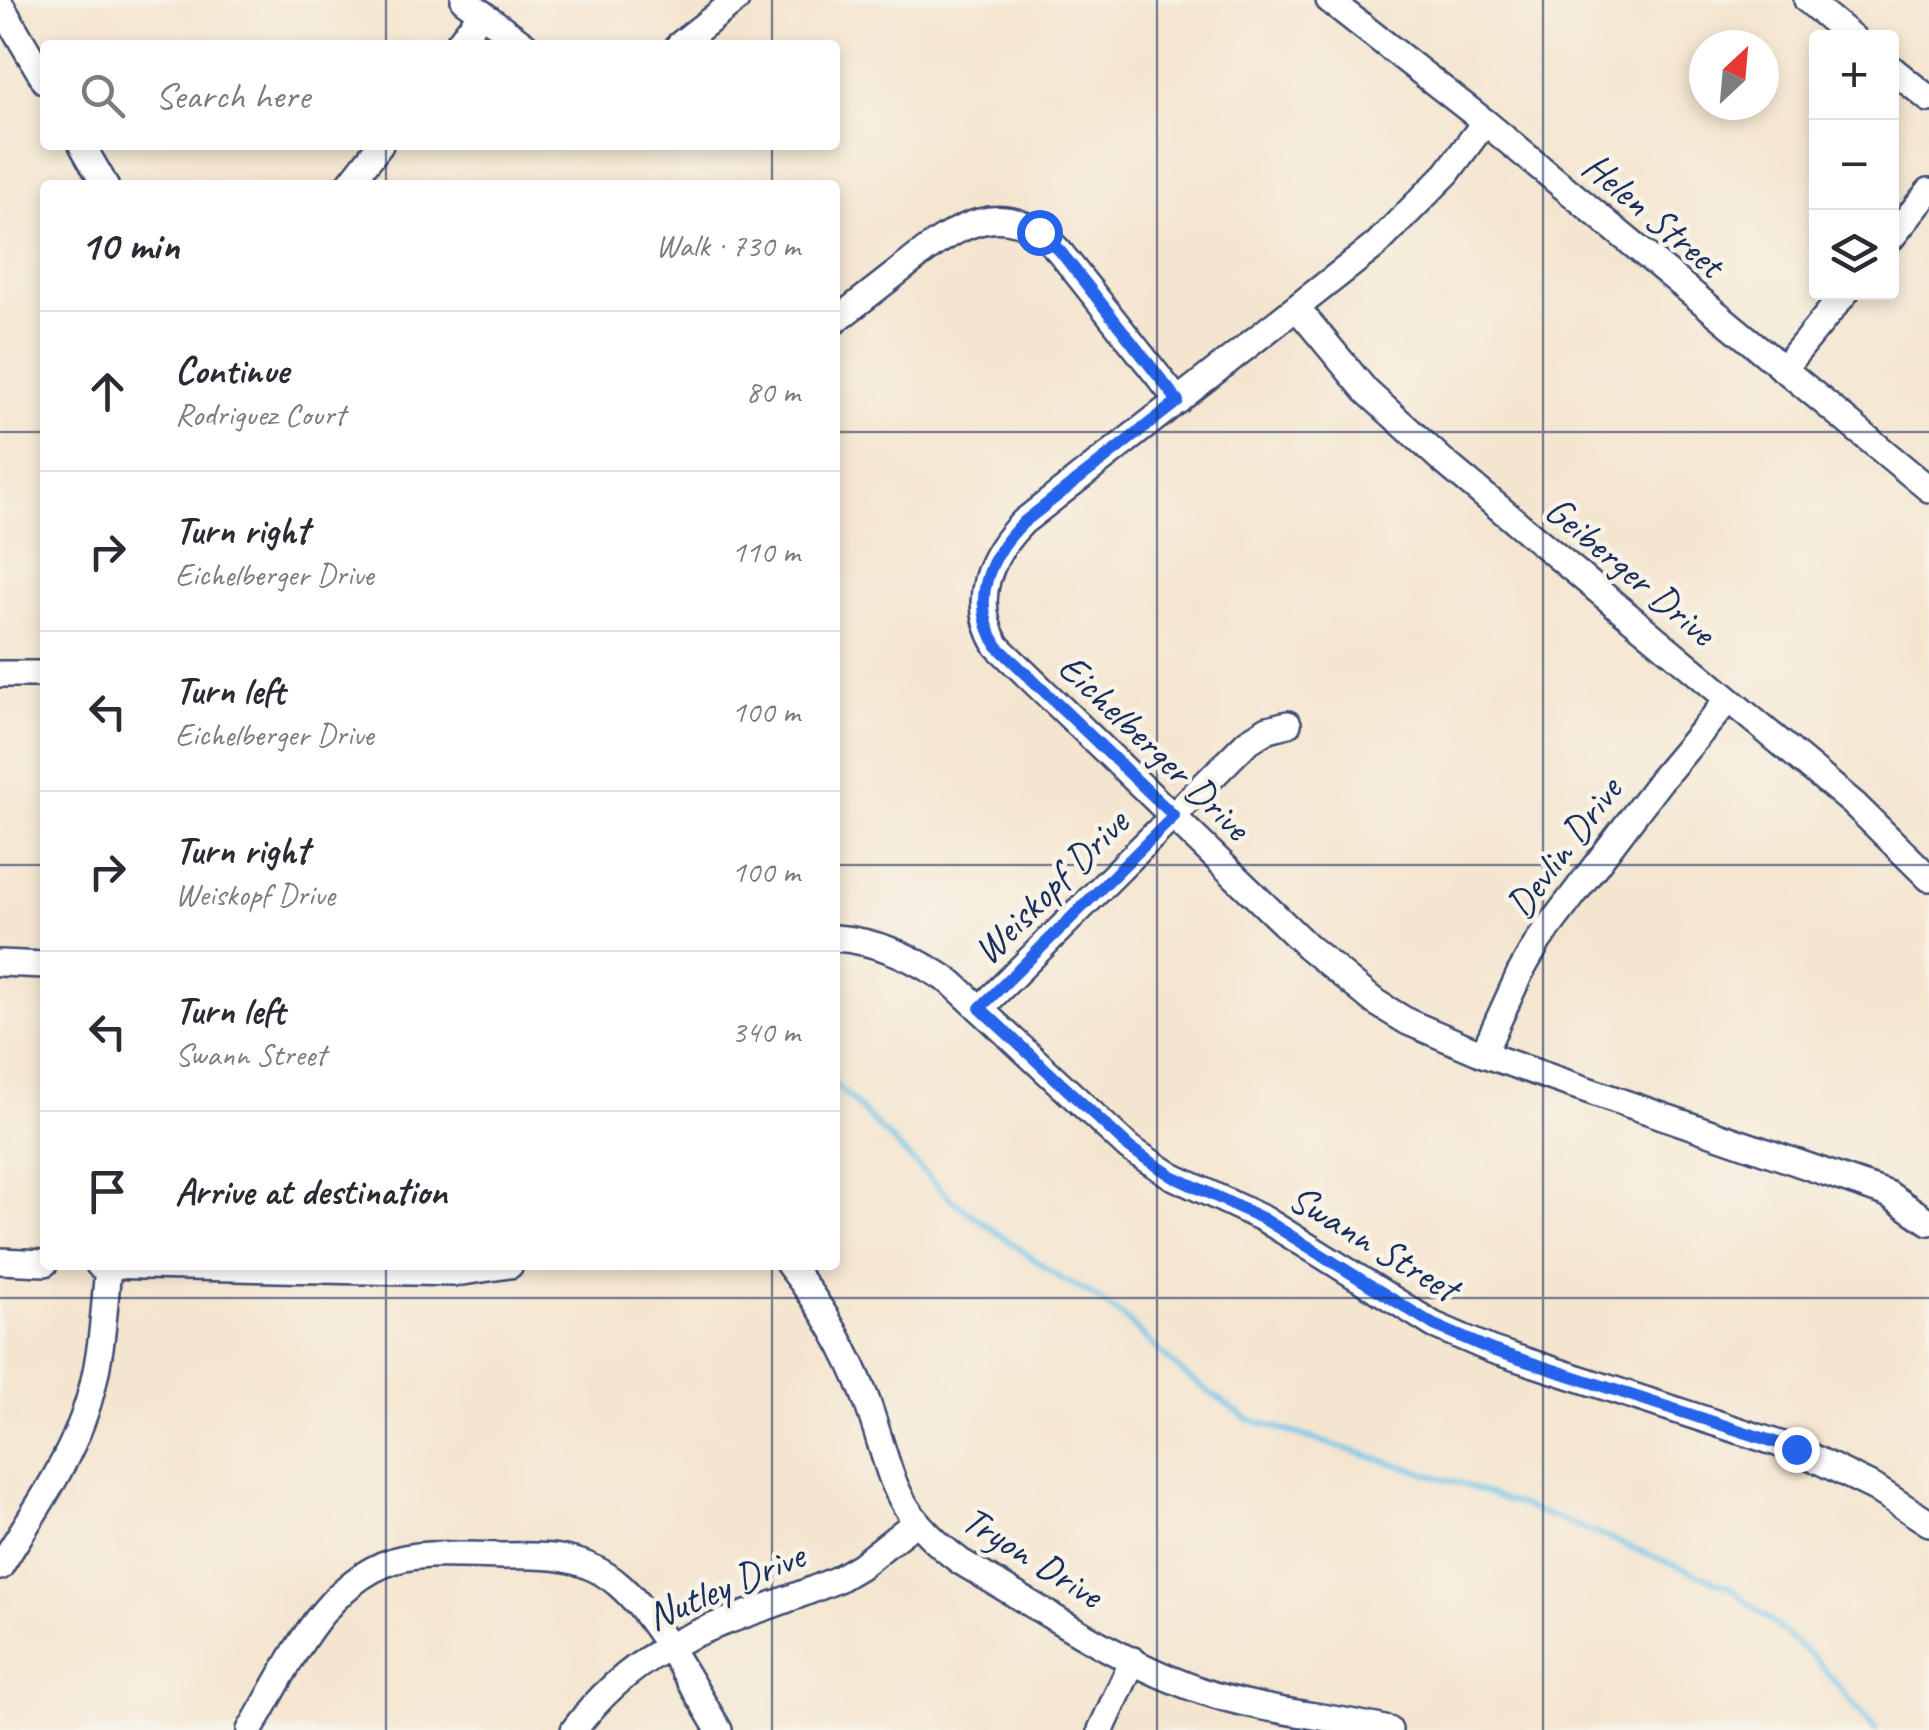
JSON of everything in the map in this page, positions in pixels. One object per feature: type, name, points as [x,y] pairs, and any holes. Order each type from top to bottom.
[{"type":"street","points":[[685,40],[736,0]]},
{"type":"street","name":"Helen Street","points":[[1329,0],[1485,122],[1929,489]]},
{"type":"street","points":[[1807,0],[1843,30]]},
{"type":"street","points":[[0,4],[40,72]]},
{"type":"street","points":[[459,40],[473,7],[518,40]]},
{"type":"street","points":[[1899,75],[1929,99]]},
{"type":"street","name":"Eichelberger Drive","points":[[1485,122],[1414,210],[1006,540],[992,561],[984,598],[986,623],[997,646],[1335,972],[1408,1022],[1483,1054],[1888,1194],[1929,1222]]},
{"type":"street","points":[[85,150],[103,180]]},
{"type":"street","points":[[353,180],[376,150]]},
{"type":"street","points":[[1899,227],[1929,190]]},
{"type":"street","points":[[840,317],[954,230],[978,222],[1016,223],[1039,232],[1060,251],[1178,401]]},
{"type":"street","points":[[1784,369],[1840,300]]},
{"type":"street","name":"Geiberger Drive","points":[[1296,308],[1366,391],[1854,804],[1929,878]]},
{"type":"street","points":[[0,674],[40,674]]},
{"type":"street","name":"Devlin Drive","points":[[1483,1054],[1539,940],[1660,781],[1728,700]]},
{"type":"street","name":"Weiskopf Drive","points":[[980,1008],[1246,742],[1268,729],[1288,724]]},
{"type":"street","name":"Swann Street","points":[[840,939],[900,952],[952,983],[1150,1163],[1264,1219],[1434,1325],[1492,1350],[1796,1449],[1926,1516]]},
{"type":"street","points":[[0,964],[40,964]]},
{"type":"street","points":[[0,1261],[40,1263]]},
{"type":"street","points":[[0,1567],[64,1460],[83,1419],[94,1382],[108,1270]]},
{"type":"street","points":[[307,1270],[476,1270]]},
{"type":"street","name":"Tryon Drive","points":[[792,1270],[846,1354],[898,1495],[916,1522],[961,1562],[1168,1678],[1236,1702],[1389,1730]]},
{"type":"street","name":"Nutley Drive","points":[[574,1730],[609,1688],[666,1646],[693,1632],[838,1579],[916,1522]]},
{"type":"street","points":[[250,1730],[309,1633],[338,1595],[379,1566],[403,1558],[551,1555],[576,1560],[620,1586],[666,1646],[719,1730]]},
{"type":"street","points":[[1101,1730],[1133,1660]]},
{"type":"waterway","points":[[840,1089],[951,1199],[1061,1279],[1122,1316],[1186,1376],[1248,1419],[1464,1485],[1730,1587],[1816,1660],[1876,1730]]},
{"type":"route","points":[[1039,232],[1060,251],[1178,401],[1006,540],[992,561],[985,586],[986,623],[997,646],[1174,816],[980,1008],[1150,1163],[1264,1219],[1434,1325],[1492,1350],[1796,1449]]}]
